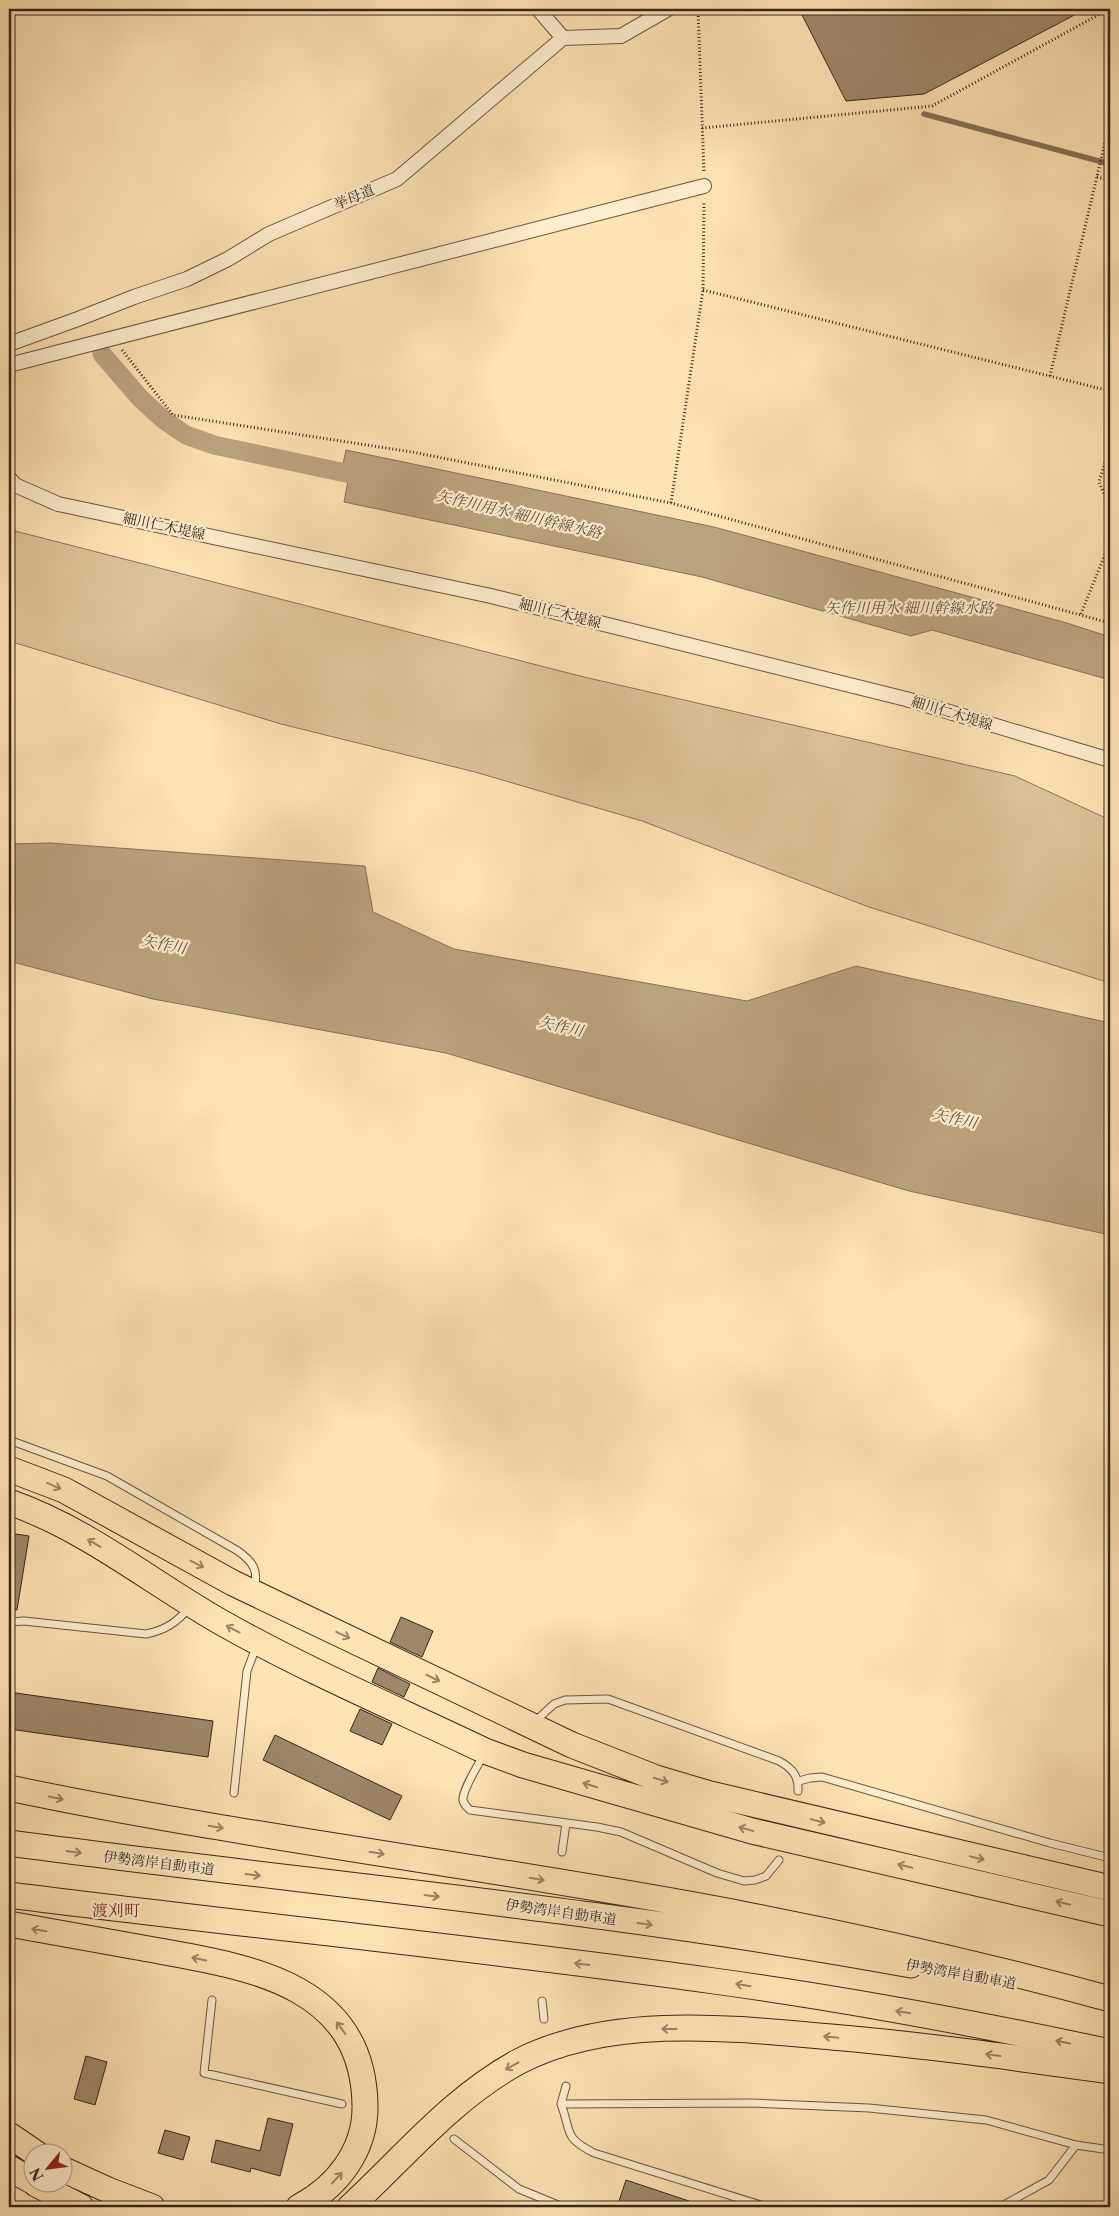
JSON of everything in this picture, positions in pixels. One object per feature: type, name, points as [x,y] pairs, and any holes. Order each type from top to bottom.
[{"type":"highway","points":[[9,1469],[34,1477],[72,1494],[188,1559],[253,1592],[611,1762],[710,1794],[1110,1888]]},
{"type":"highway","points":[[9,1502],[42,1515],[87,1539],[192,1605],[258,1642],[485,1751],[524,1765],[752,1831],[1110,1914]]},
{"type":"highway","points":[[9,1507],[42,1515]]},
{"type":"highway","points":[[9,1788],[231,1830],[740,1913],[894,1944],[1020,1974],[1110,1999]]},
{"type":"highway","name":"伊勢湾岸自動車道","points":[[9,1843],[526,1907],[734,1936],[889,1960],[1110,2003]]},
{"type":"highway","points":[[9,1895],[404,1941],[716,1981],[1013,2031],[1110,2052]]},
{"type":"highway","points":[[9,1924],[198,1958],[239,1968],[290,1985],[327,2011],[342,2026],[353,2047],[361,2070],[365,2092],[366,2116],[361,2138],[352,2157],[340,2175],[325,2190],[299,2207]]},
{"type":"highway","points":[[350,2207],[430,2128],[472,2091],[498,2074],[542,2051],[598,2036],[662,2028],[793,2034],[954,2049],[1110,2071]]},
{"type":"highway","points":[[9,2135],[22,2144]]},
{"type":"highway","points":[[9,2168],[22,2175]]},
{"type":"highway","points":[[72,2174],[152,2207]]},
{"type":"highway","points":[[56,2194],[81,2207]]},
{"type":"street","points":[[538,9],[563,38],[621,36],[668,9]]},
{"type":"street","name":"挙母道","points":[[9,344],[134,296],[187,279],[228,259],[269,234],[397,179],[563,38]]},
{"type":"street","points":[[9,365],[114,340],[704,186]]},
{"type":"street","name":"細川仁木堤線","points":[[9,478],[15,485],[58,504],[491,596],[906,699],[1110,760]]},
{"type":"lane","points":[[9,1440],[107,1476],[238,1551],[254,1566],[257,1574],[253,1592]]},
{"type":"lane","points":[[9,1622],[24,1621],[146,1634],[170,1627],[192,1605]]},
{"type":"lane","points":[[234,1793],[247,1671],[251,1656],[258,1642]]},
{"type":"lane","points":[[536,1726],[541,1716],[554,1704],[565,1700],[608,1699],[779,1761],[789,1766],[799,1781],[798,1791]]},
{"type":"lane","points":[[485,1751],[463,1800],[465,1806],[477,1812],[597,1827],[621,1832],[717,1873],[744,1882],[766,1876],[779,1860]]},
{"type":"lane","points":[[799,1781],[822,1777],[1050,1844],[1110,1858]]},
{"type":"lane","points":[[562,1852],[566,1824]]},
{"type":"lane","points":[[212,2000],[204,2073],[342,2104]]},
{"type":"lane","points":[[542,2001],[544,2019]]},
{"type":"lane","points":[[566,2086],[561,2104],[567,2119],[568,2134],[578,2144],[594,2153],[767,2207]]},
{"type":"lane","points":[[561,2104],[752,2103],[869,2108],[986,2120],[1076,2145],[1110,2150]]},
{"type":"lane","points":[[454,2139],[519,2189],[563,2207]]},
{"type":"lane","points":[[1000,2207],[1049,2180],[1076,2145]]},
{"type":"path","points":[[671,503],[704,290],[704,186],[698,9]]},
{"type":"path","points":[[702,128],[932,106],[1109,9]]},
{"type":"path","points":[[1050,376],[1110,121]]},
{"type":"path","points":[[1097,177],[1110,180]]},
{"type":"path","points":[[704,290],[1110,391]]},
{"type":"path","points":[[114,340],[173,415],[412,452],[671,503],[1110,623]]},
{"type":"path","points":[[1110,446],[1099,482],[1110,507]]},
{"type":"path","points":[[1081,614],[1110,542]]},
{"type":"shaded area","points":[[15,531],[584,677],[1015,776],[1110,820],[1110,983],[869,907],[642,821],[475,772],[281,724],[9,641],[9,576]]},
{"type":"water","name":"矢作川用水 細川幹線水路","points":[[346,450],[714,527],[1067,623],[1110,637],[1110,680],[932,630],[911,636],[702,577],[344,502],[348,481],[328,477],[332,462],[343,464]]},
{"type":"water","name":"矢作川","points":[[50,843],[365,866],[373,912],[454,949],[747,1001],[856,966],[1110,1023],[1110,1235],[909,1191],[446,1053],[153,999],[9,961],[9,844]]},
{"type":"building","points":[[799,9],[1086,9],[924,94],[846,101]]},
{"type":"building","points":[[9,1533],[29,1536],[17,1610],[9,1609]]},
{"type":"building","points":[[401,1617],[433,1631],[422,1657],[390,1642]]},
{"type":"building","points":[[378,1668],[410,1684],[404,1697],[372,1682]]},
{"type":"building","points":[[9,1692],[213,1721],[208,1757],[9,1729]]},
{"type":"building","points":[[360,1709],[392,1724],[382,1745],[350,1731]]},
{"type":"building","points":[[275,1735],[402,1796],[390,1820],[263,1760]]},
{"type":"building","points":[[86,2056],[107,2062],[95,2105],[74,2099]]},
{"type":"building","points":[[268,2118],[293,2124],[280,2176],[251,2168],[250,2172],[211,2162],[216,2140],[260,2151]]},
{"type":"building","points":[[165,2130],[190,2137],[183,2160],[158,2153]]},
{"type":"building","points":[[626,2180],[701,2205],[701,2207],[617,2207]]},
{"type":"waterway","points":[[924,114],[1110,164]]},
{"type":"waterway","name":"矢作川用水 細川幹線水路","points":[[102,354],[140,398],[164,420],[186,435],[214,445],[355,475]]},
{"type":"district","name":"渡刈町","points":[[116,1910]]}]
